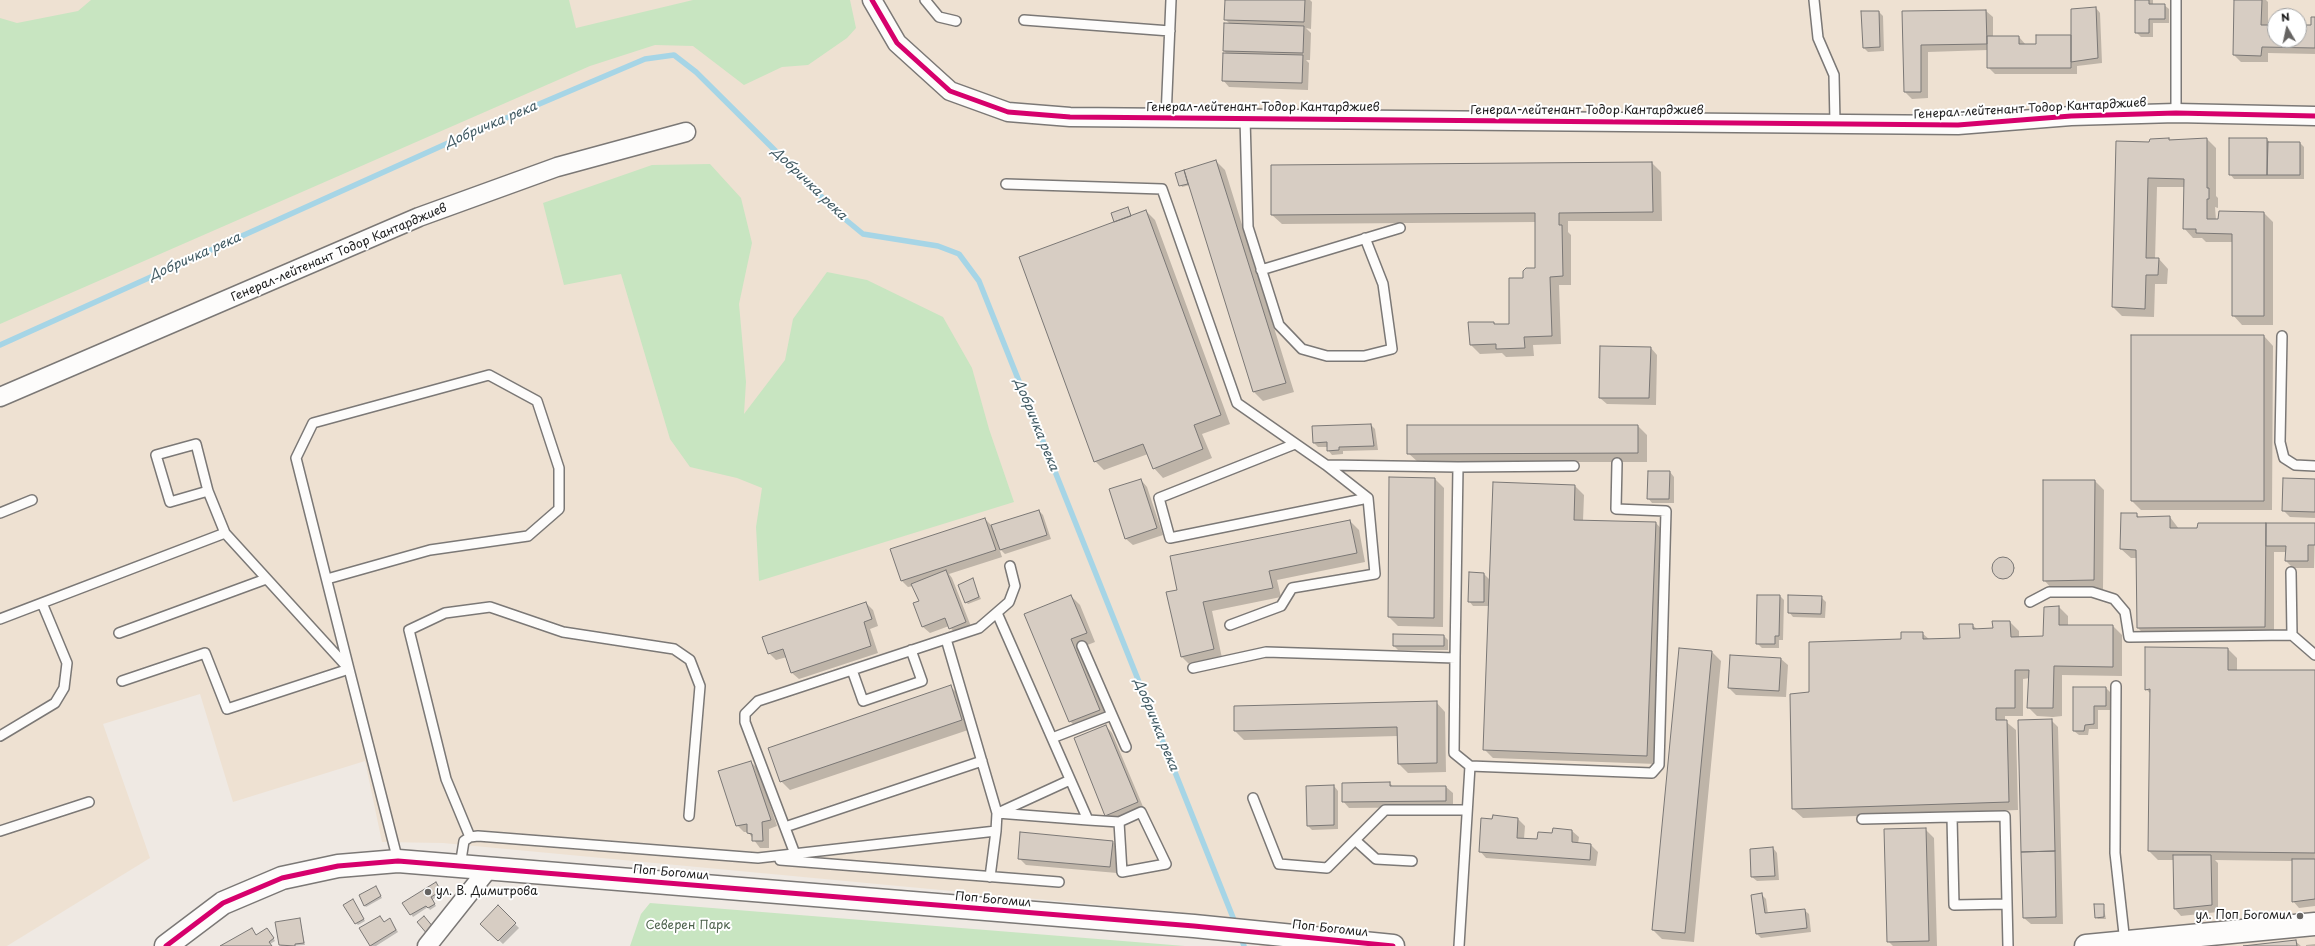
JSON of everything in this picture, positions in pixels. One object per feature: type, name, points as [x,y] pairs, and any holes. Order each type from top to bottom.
[{"type":"street","name":"Генерал-лейтенант Тодор Кантарджиев","points":[[872,0],[897,43],[950,91],[1008,112],[1070,117],[1958,125],[2071,116],[2176,113],[2315,116]]},
{"type":"street","name":"Генерал-лейтенант Тодор Кантарджиев","points":[[0,397],[419,217],[557,167],[686,132]]},
{"type":"street","name":"Поп Богомил","points":[[168,945],[223,903],[282,878],[338,866],[398,861],[1194,926],[1311,941],[1393,946]]},
{"type":"street","points":[[427,946],[489,868]]},
{"type":"street","points":[[2086,946],[2125,944],[2315,924]]},
{"type":"lane","points":[[925,0],[939,17],[956,21]]},
{"type":"lane","points":[[1166,118],[1171,0]]},
{"type":"lane","points":[[1814,0],[1818,38],[1834,75],[1835,123]]},
{"type":"lane","points":[[2176,0],[2176,113]]},
{"type":"lane","points":[[1024,20],[1170,31]]},
{"type":"lane","points":[[1245,118],[1248,227],[1279,325],[1302,349],[1327,356],[1364,356],[1392,349],[1383,284],[1365,238]]},
{"type":"lane","points":[[1006,184],[1162,190],[1237,403],[1326,465],[1368,498],[1375,574],[1292,588],[1281,606],[1230,625]]},
{"type":"lane","points":[[1261,270],[1400,228]]},
{"type":"lane","points":[[2282,336],[2280,442],[2284,458],[2295,465],[2315,466]]},
{"type":"lane","points":[[327,579],[430,550],[528,536],[559,509],[559,468],[537,401],[489,375],[313,423],[296,458],[398,861]]},
{"type":"lane","points":[[208,491],[170,502],[156,455],[196,444],[208,491],[225,534],[349,668]]},
{"type":"lane","points":[[1295,444],[1159,498],[1170,538],[1368,498]]},
{"type":"lane","points":[[1458,467],[1454,753],[1470,766],[1652,773],[1659,765],[1666,511],[1616,509],[1618,463]]},
{"type":"lane","points":[[1326,465],[1458,467],[1574,466]]},
{"type":"lane","points":[[0,512],[32,500]]},
{"type":"lane","points":[[0,619],[225,534]]},
{"type":"lane","points":[[795,854],[745,722],[745,714],[758,701],[979,628],[1008,602],[1015,586],[1010,566]]},
{"type":"lane","points":[[2291,572],[2292,635]]},
{"type":"lane","points":[[119,633],[266,579]]},
{"type":"lane","points":[[2030,602],[2049,592],[2092,592],[2114,598],[2125,612],[2129,637],[2292,635],[2315,655]]},
{"type":"lane","points":[[0,736],[54,703],[64,688],[66,663],[42,603]]},
{"type":"lane","points":[[470,837],[446,779],[409,630],[445,613],[490,607],[563,632],[674,649],[690,660],[700,686],[689,816]]},
{"type":"lane","points":[[997,613],[1088,820]]},
{"type":"lane","points":[[946,639],[997,813],[990,877]]},
{"type":"lane","points":[[1082,646],[1126,747]]},
{"type":"lane","points":[[852,670],[863,701],[922,681],[911,650]]},
{"type":"lane","points":[[1193,668],[1266,652],[1455,658]]},
{"type":"lane","points":[[122,681],[206,653],[227,709],[349,668]]},
{"type":"lane","points":[[2116,686],[2115,853],[2125,944]]},
{"type":"lane","points":[[1052,738],[1112,715]]},
{"type":"lane","points":[[785,827],[982,761]]},
{"type":"lane","points":[[1460,946],[1470,766]]},
{"type":"lane","points":[[997,813],[1070,780]]},
{"type":"lane","points":[[1253,798],[1279,864],[1327,868],[1384,810],[1467,810]]},
{"type":"lane","points":[[0,831],[89,802]]},
{"type":"lane","points":[[997,813],[1119,822],[1141,812],[1166,864],[1122,872],[1119,822]]},
{"type":"lane","points":[[1862,819],[2005,816],[2008,946]]},
{"type":"lane","points":[[1952,817],[1954,905],[2007,904]]},
{"type":"lane","points":[[758,858],[996,831]]},
{"type":"lane","points":[[460,866],[464,841],[470,837],[1059,882]]},
{"type":"lane","points":[[1355,840],[1376,859],[1412,861]]},
{"type":"shaded area","points":[[0,0],[2315,0],[2315,946],[1259,946],[1248,919],[443,843],[382,842],[365,761],[233,802],[200,694],[103,724],[150,858],[7,946],[0,946]]},
{"type":"green space","points":[[91,0],[569,0],[576,28],[693,0],[850,0],[856,28],[847,38],[808,65],[782,67],[744,85],[693,46],[655,45],[590,66],[0,324],[0,18],[17,23],[78,11]]},
{"type":"green space","points":[[710,164],[741,198],[752,243],[739,304],[746,382],[744,414],[785,360],[793,319],[827,272],[867,280],[943,317],[972,368],[989,429],[1014,502],[759,581],[756,527],[762,488],[737,478],[690,467],[670,439],[621,274],[564,285],[543,203],[652,165]]},
{"type":"green space","name":"Северен Парк","points":[[650,903],[1185,946],[630,946],[641,914]]},
{"type":"building","points":[[1225,0],[1305,0],[1304,22],[1224,20]]},
{"type":"building","points":[[2135,0],[2149,0],[2149,4],[2165,4],[2165,19],[2149,19],[2149,33],[2135,33]]},
{"type":"building","points":[[2234,0],[2262,0],[2261,25],[2267,25],[2267,47],[2262,47],[2261,56],[2233,55]]},
{"type":"building","points":[[2096,7],[2098,58],[2071,62],[2071,9]]},
{"type":"building","points":[[1986,10],[1987,44],[1921,45],[1921,92],[1904,92],[1902,11]]},
{"type":"building","points":[[1861,11],[1879,11],[1880,47],[1863,48]]},
{"type":"building","points":[[2311,17],[2315,17],[2315,48],[2307,48],[2307,25],[2311,25]]},
{"type":"building","points":[[1224,23],[1304,26],[1303,53],[1223,51]]},
{"type":"building","points":[[2036,35],[2071,35],[2071,68],[1987,68],[1987,36],[2019,36],[2019,44],[2036,44]]},
{"type":"building","points":[[1223,53],[1303,55],[1302,83],[1222,81]]},
{"type":"building","points":[[2169,138],[2169,140],[2207,138],[2207,188],[2209,188],[2209,199],[2207,199],[2207,219],[2218,219],[2219,211],[2264,212],[2264,316],[2232,316],[2232,234],[2196,233],[2196,229],[2183,229],[2184,179],[2148,178],[2146,258],[2159,258],[2158,275],[2146,275],[2145,309],[2112,307],[2116,141],[2149,142],[2150,139]]},
{"type":"building","points":[[2229,138],[2267,138],[2267,175],[2229,175]]},
{"type":"building","points":[[2268,142],[2300,142],[2300,175],[2267,175]]},
{"type":"building","points":[[1216,160],[1286,383],[1253,392],[1184,170]]},
{"type":"building","points":[[1652,162],[1653,212],[1559,213],[1559,225],[1562,225],[1563,276],[1550,277],[1552,336],[1524,337],[1525,348],[1496,349],[1496,344],[1470,345],[1468,322],[1494,322],[1494,324],[1509,324],[1509,278],[1523,278],[1523,271],[1526,268],[1535,268],[1535,213],[1271,215],[1271,165]]},
{"type":"building","points":[[1184,170],[1188,184],[1179,186],[1175,173]]},
{"type":"building","points":[[1128,207],[1131,216],[1114,222],[1111,213]]},
{"type":"building","points":[[1146,210],[1221,415],[1194,425],[1203,449],[1153,469],[1143,444],[1094,462],[1019,257]]},
{"type":"building","points":[[2131,335],[2264,335],[2264,501],[2131,501]]},
{"type":"building","points":[[1600,346],[1651,347],[1649,398],[1599,398]]},
{"type":"building","points":[[1371,424],[1374,446],[1339,447],[1339,450],[1327,451],[1327,442],[1313,443],[1312,426]]},
{"type":"building","points":[[1407,425],[1638,425],[1638,453],[1407,454]]},
{"type":"building","points":[[1648,471],[1670,471],[1669,499],[1647,499]]},
{"type":"building","points":[[1389,477],[1435,478],[1434,618],[1388,617]]},
{"type":"building","points":[[2283,478],[2315,479],[2315,512],[2282,511]]},
{"type":"building","points":[[1141,479],[1157,528],[1125,539],[1109,489]]},
{"type":"building","points":[[2043,480],[2095,480],[2094,580],[2043,581]]},
{"type":"building","points":[[1493,482],[1575,485],[1574,520],[1656,522],[1647,756],[1483,750]]},
{"type":"building","points":[[1039,510],[1047,535],[1000,550],[991,525]]},
{"type":"building","points":[[2121,513],[2137,513],[2137,517],[2170,516],[2170,528],[2197,528],[2198,523],[2266,523],[2265,627],[2137,628],[2136,550],[2120,549]]},
{"type":"building","points":[[985,518],[996,550],[901,581],[890,549]]},
{"type":"building","points":[[1350,520],[1357,553],[1269,571],[1273,588],[1203,602],[1214,649],[1181,657],[1166,592],[1177,590],[1170,556]]},
{"type":"building","points":[[2266,523],[2315,523],[2315,545],[2308,545],[2308,561],[2285,561],[2286,546],[2266,546]]},
{"type":"building","points":[[2003,557],[2007,558],[2013,564],[2013,572],[2007,578],[2003,579],[1999,578],[1993,572],[1992,568],[1993,564],[1999,558]]},
{"type":"building","points":[[946,570],[966,622],[949,629],[945,618],[922,627],[913,603],[919,601],[911,584]]},
{"type":"building","points":[[1469,572],[1484,573],[1484,602],[1468,602]]},
{"type":"building","points":[[973,578],[979,597],[965,603],[958,585]]},
{"type":"building","points":[[1071,595],[1087,633],[1071,639],[1100,710],[1069,722],[1024,614]]},
{"type":"building","points":[[1757,595],[1780,595],[1779,636],[1775,636],[1775,644],[1756,644]]},
{"type":"building","points":[[1788,595],[1822,596],[1821,614],[1788,613]]},
{"type":"building","points":[[866,602],[872,619],[864,622],[871,646],[791,673],[783,649],[768,654],[762,637]]},
{"type":"building","points":[[2059,606],[2059,625],[2113,625],[2113,667],[2054,666],[2053,708],[2027,708],[2029,670],[2015,670],[2015,708],[1996,708],[1996,720],[2007,720],[2009,802],[1792,809],[1790,694],[1809,692],[1809,642],[1901,639],[1901,632],[1923,632],[1923,639],[1960,638],[1959,624],[1973,624],[1973,629],[1993,628],[1992,621],[2010,621],[2011,637],[2043,636],[2044,607]]},
{"type":"building","points":[[1393,634],[1444,635],[1444,646],[1393,646]]},
{"type":"building","points":[[2145,647],[2228,648],[2228,670],[2315,670],[2315,853],[2148,851],[2150,689],[2145,690]]},
{"type":"building","points":[[1679,648],[1712,651],[1685,933],[1652,930]]},
{"type":"building","points":[[1730,655],[1781,658],[1779,691],[1728,688]]},
{"type":"building","points":[[951,685],[962,720],[780,782],[768,748]]},
{"type":"building","points":[[2073,687],[2106,687],[2106,706],[2094,706],[2094,724],[2085,725],[2084,731],[2073,731]]},
{"type":"building","points":[[1437,701],[1437,763],[1398,764],[1397,727],[1234,731],[1234,706]]},
{"type":"building","points":[[2052,719],[2055,851],[2021,852],[2018,720]]},
{"type":"building","points":[[1106,725],[1138,802],[1105,816],[1074,738]]},
{"type":"building","points":[[751,761],[771,820],[762,822],[763,841],[752,841],[752,834],[747,833],[747,824],[736,826],[718,771]]},
{"type":"building","points":[[1390,782],[1390,786],[1446,786],[1446,801],[1342,802],[1342,783]]},
{"type":"building","points":[[1334,785],[1334,825],[1307,826],[1306,786]]},
{"type":"building","points":[[1493,815],[1518,818],[1517,838],[1537,839],[1538,832],[1552,833],[1553,828],[1572,830],[1572,842],[1591,844],[1590,860],[1479,852],[1481,818],[1492,819]]},
{"type":"building","points":[[1926,828],[1929,941],[1887,942],[1884,829]]},
{"type":"building","points":[[1020,832],[1113,841],[1110,867],[1018,859]]},
{"type":"building","points":[[1773,847],[1775,876],[1751,877],[1750,849]]},
{"type":"building","points":[[2055,851],[2056,917],[2023,918],[2021,852]]},
{"type":"building","points":[[2173,855],[2211,855],[2212,905],[2174,909]]},
{"type":"building","points":[[2292,859],[2315,859],[2315,899],[2292,902]]},
{"type":"building","points":[[436,882],[441,891],[431,897],[435,904],[428,908],[426,906],[410,915],[402,903]]},
{"type":"building","points":[[376,886],[381,896],[364,906],[359,895]]},
{"type":"building","points":[[1762,893],[1765,913],[1805,909],[1807,928],[1756,934],[1751,895]]},
{"type":"building","points":[[353,899],[364,919],[355,924],[343,905]]},
{"type":"building","points":[[2094,904],[2104,904],[2104,917],[2095,918]]},
{"type":"building","points":[[498,905],[516,923],[498,941],[480,924]]},
{"type":"building","points":[[380,916],[384,922],[390,918],[396,930],[370,946],[359,928]]},
{"type":"building","points":[[424,916],[434,928],[428,935],[417,922]]},
{"type":"building","points":[[300,918],[304,943],[295,944],[295,946],[279,945],[275,922]]},
{"type":"building","points":[[252,928],[256,935],[267,928],[274,938],[269,942],[272,946],[220,946]]},
{"type":"building","points":[[2296,940],[2297,946],[2243,946]]},
{"type":"waterway","name":"Добричка река","points":[[0,345],[457,139],[645,59],[674,55],[696,72],[840,215],[863,234],[938,246],[959,254],[979,281],[1236,925]]},
{"type":"waterway","name":"Добричка река","points":[[1240,935],[1244,946]]},
{"type":"cycle path","points":[[872,0],[897,43],[950,91],[1008,112],[1070,117],[1958,125],[2071,116],[2176,113],[2315,116]]},
{"type":"cycle path","points":[[166,946],[223,903],[282,878],[338,866],[398,861],[1194,926],[1393,946]]},
{"type":"place","name":"ул. В. Димитрова","points":[[428,892]]},
{"type":"place","name":"ул. Поп Богомил","points":[[2300,916]]}]
